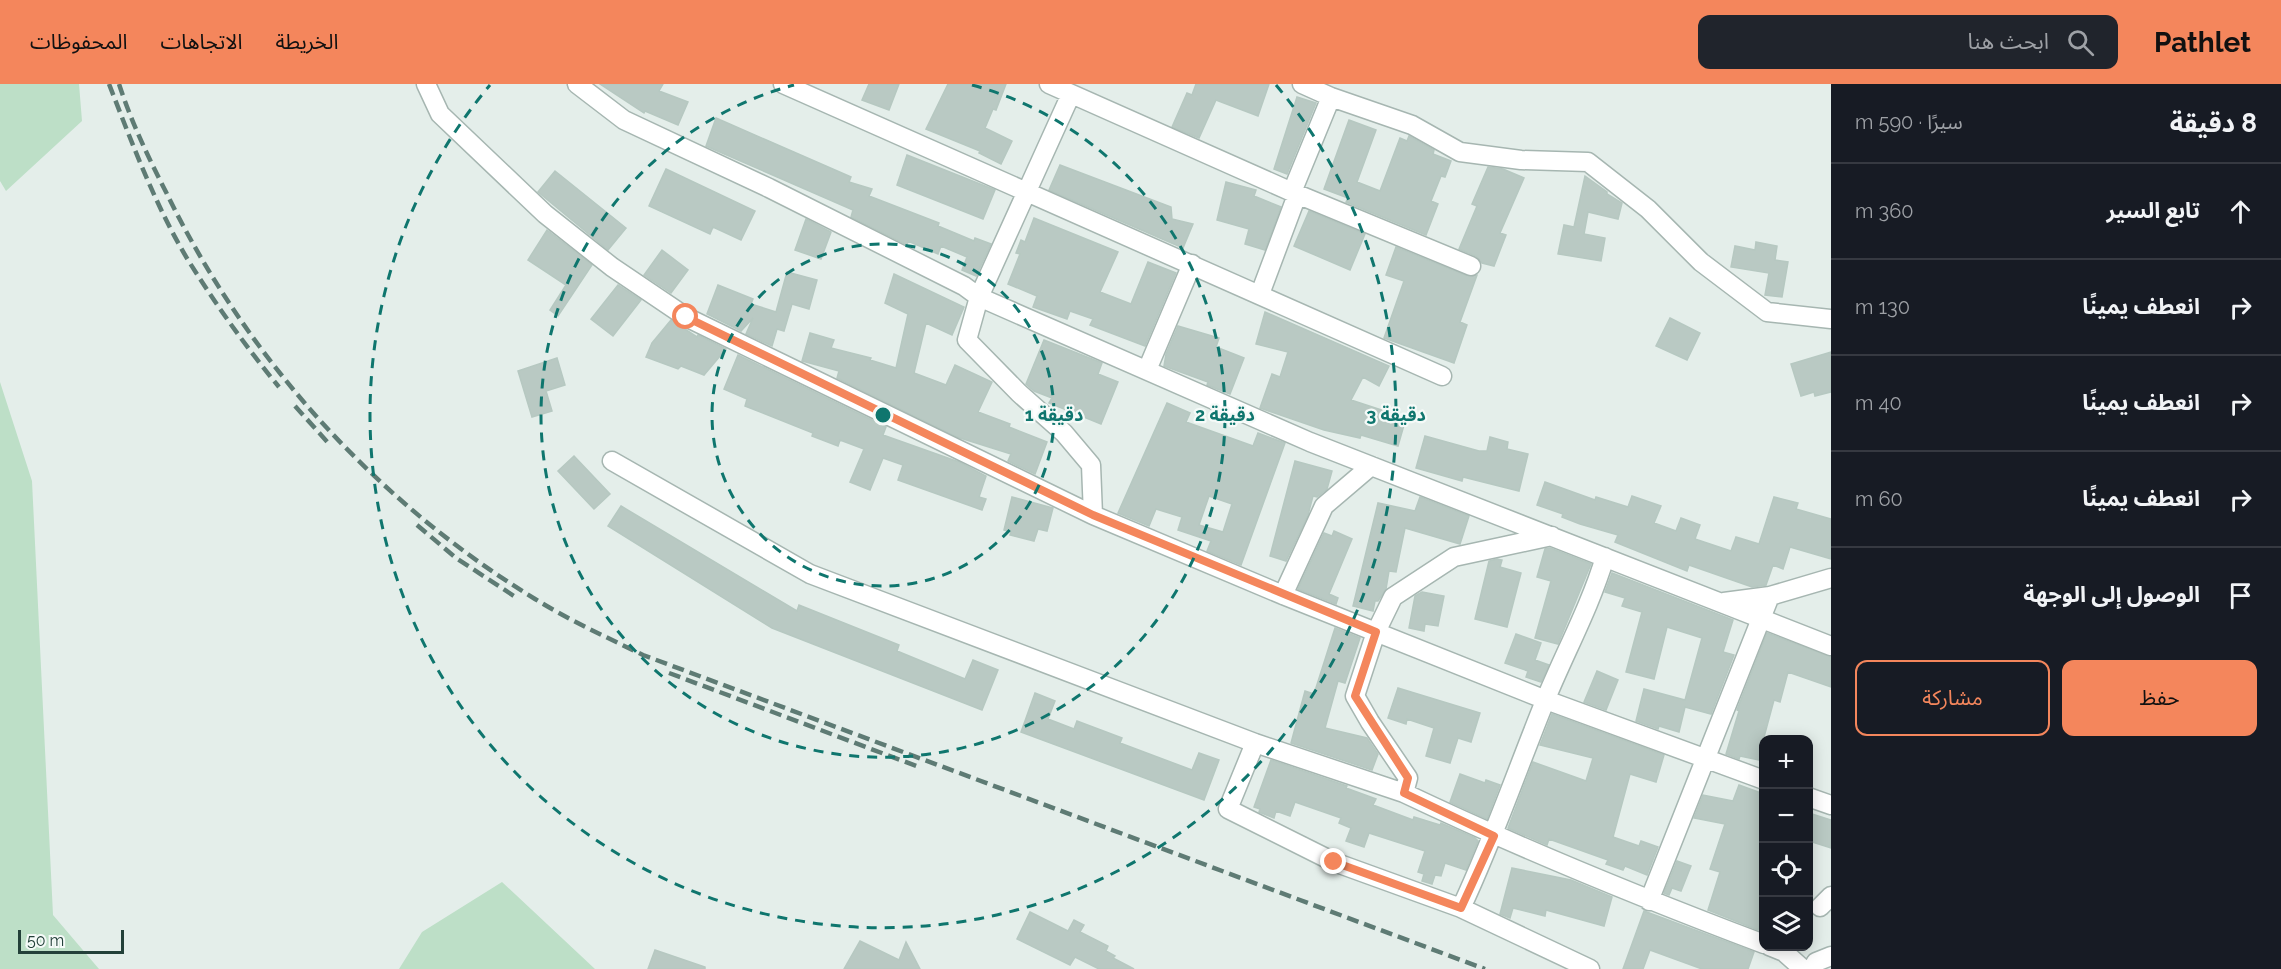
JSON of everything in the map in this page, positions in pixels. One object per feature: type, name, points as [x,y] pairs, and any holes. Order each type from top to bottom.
[{"type":"street","points":[[426,84],[440,114],[545,214],[612,267],[686,317],[1093,515],[1283,595],[1546,700],[1759,778]]},
{"type":"street","points":[[577,84],[624,120],[769,188],[964,286],[979,297],[1310,442],[1831,646]]},
{"type":"street","points":[[783,84],[1442,376]]},
{"type":"street","points":[[1049,84],[1295,193],[1472,266]]},
{"type":"street","points":[[1302,84],[1331,97],[1412,125],[1460,152],[1521,160],[1588,162],[1648,208],[1701,262],[1767,312],[1831,319]]},
{"type":"street","points":[[1071,94],[979,297],[967,340],[1018,393],[1064,433],[1091,465],[1093,515]]},
{"type":"street","points":[[1260,294],[1331,97]]},
{"type":"street","points":[[1147,370],[1192,264]]},
{"type":"street","points":[[612,461],[810,574],[1255,743],[1404,793],[1494,836],[1649,901],[1759,942]]},
{"type":"street","points":[[1283,595],[1324,506],[1371,466]]},
{"type":"street","points":[[1404,793],[1408,778],[1355,696],[1376,632],[1393,597],[1454,557],[1552,536]]},
{"type":"street","points":[[1461,908],[1494,836],[1546,700],[1595,588],[1605,557]]},
{"type":"street","points":[[1723,603],[1770,596],[1831,578]]},
{"type":"street","points":[[1649,901],[1770,596]]},
{"type":"street","points":[[1255,743],[1228,809],[1334,862],[1461,908],[1590,969]]},
{"type":"street","points":[[1813,798],[1831,805]]},
{"type":"street","points":[[1782,951],[1803,969]]},
{"type":"street","points":[[1812,969],[1816,962],[1831,956]]},
{"type":"green space","points":[[0,84],[79,84],[82,121],[6,191],[0,181]]},
{"type":"green space","points":[[0,382],[32,481],[53,915],[99,969],[0,969]]},
{"type":"green space","points":[[502,882],[595,969],[399,969],[422,932]]},
{"type":"building","points":[[600,84],[663,84],[659,91],[688,102],[678,125],[645,111],[644,113]]},
{"type":"building","points":[[869,84],[899,84],[889,110],[862,100]]},
{"type":"building","points":[[948,84],[1006,84],[996,110],[993,109],[985,128],[1012,141],[1001,164],[979,153],[980,151],[926,129]]},
{"type":"building","points":[[1196,84],[1269,84],[1258,116],[1216,100],[1199,138],[1172,127],[1187,93],[1192,95]]},
{"type":"building","points":[[1297,97],[1316,103],[1287,174],[1274,169]]},
{"type":"building","points":[[716,118],[851,177],[849,182],[872,189],[869,196],[939,223],[938,226],[974,241],[975,238],[991,244],[976,276],[962,270],[967,257],[941,246],[938,254],[908,241],[907,245],[851,217],[853,210],[706,146]]},
{"type":"building","points":[[1349,120],[1376,130],[1357,182],[1380,191],[1400,138],[1407,141],[1409,136],[1434,150],[1433,154],[1451,161],[1445,177],[1441,176],[1431,201],[1438,204],[1426,235],[1346,202],[1348,198],[1324,189]]},
{"type":"building","points":[[907,155],[995,190],[983,219],[897,185]]},
{"type":"building","points":[[1060,165],[1171,207],[1172,219],[1193,224],[1183,248],[1049,190]]},
{"type":"building","points":[[1488,167],[1503,169],[1524,178],[1500,233],[1506,235],[1494,266],[1482,263],[1476,256],[1459,249],[1477,206],[1472,204]]},
{"type":"building","points":[[666,169],[755,211],[741,240],[713,227],[710,234],[649,206]]},
{"type":"building","points":[[555,171],[626,228],[608,250],[538,192]]},
{"type":"building","points":[[1585,176],[1622,203],[1618,219],[1588,212],[1584,234],[1605,238],[1601,261],[1558,254],[1564,225],[1574,227]]},
{"type":"building","points":[[1226,182],[1256,190],[1254,196],[1281,207],[1265,250],[1245,244],[1249,229],[1217,220]]},
{"type":"building","points":[[1309,211],[1365,234],[1350,270],[1294,246]]},
{"type":"building","points":[[1034,218],[1118,252],[1100,292],[1131,304],[1148,262],[1176,273],[1145,346],[1090,325],[1093,319],[1070,311],[1067,319],[1033,307],[1037,296],[1008,284],[1020,254],[1016,253],[1021,240],[1025,242]]},
{"type":"building","points":[[806,219],[831,232],[821,259],[795,250]]},
{"type":"building","points":[[547,230],[592,265],[558,316],[550,310],[566,285],[528,260]]},
{"type":"building","points":[[1756,242],[1777,246],[1775,260],[1788,262],[1782,297],[1765,295],[1769,273],[1731,267],[1735,246],[1755,250]]},
{"type":"building","points":[[1396,247],[1467,276],[1477,275],[1460,322],[1467,325],[1454,363],[1384,338],[1404,281],[1386,275]]},
{"type":"building","points":[[662,250],[688,270],[671,293],[644,275]]},
{"type":"building","points":[[787,272],[817,280],[809,309],[792,304],[784,331],[777,329],[772,346],[746,334],[753,318],[741,331],[707,314],[718,285],[753,299],[751,304],[776,312]]},
{"type":"building","points":[[894,274],[964,307],[952,335],[926,323],[914,373],[946,385],[955,365],[992,382],[978,412],[1047,442],[1035,474],[1008,461],[1011,454],[957,437],[837,378],[839,371],[802,361],[810,333],[834,340],[831,348],[871,358],[870,360],[896,368],[908,314],[885,303]]},
{"type":"building","points":[[618,285],[641,300],[613,336],[591,319]]},
{"type":"building","points":[[1265,312],[1389,366],[1379,386],[1363,377],[1351,400],[1406,418],[1398,446],[1361,435],[1360,438],[1324,430],[1260,408],[1272,374],[1280,377],[1288,352],[1256,344]]},
{"type":"building","points":[[1670,318],[1700,333],[1687,360],[1656,346]]},
{"type":"building","points":[[671,320],[697,337],[698,335],[726,349],[704,375],[681,366],[678,369],[646,357],[652,343]]},
{"type":"building","points":[[1178,326],[1219,338],[1216,347],[1244,358],[1230,394],[1207,385],[1208,382],[1164,366],[1166,354]]},
{"type":"building","points":[[1044,340],[1102,363],[1098,374],[1118,382],[1101,424],[1049,403],[1052,398],[1034,391],[1026,384]]},
{"type":"building","points":[[1831,352],[1831,392],[1815,396],[1814,392],[1801,396],[1791,364]]},
{"type":"building","points":[[738,355],[886,427],[883,435],[959,462],[986,476],[979,497],[986,499],[982,510],[898,480],[903,465],[883,458],[870,490],[850,482],[864,449],[840,440],[838,446],[812,436],[813,433],[745,406],[747,399],[724,389]]},
{"type":"building","points":[[557,358],[565,385],[546,391],[552,411],[532,417],[518,371]]},
{"type":"building","points":[[1167,403],[1190,413],[1186,422],[1253,446],[1258,433],[1285,443],[1241,565],[1207,551],[1211,541],[1178,530],[1182,517],[1156,509],[1149,526],[1118,513]],"holes":[[[1209,496],[1232,504],[1223,532],[1199,525]]]},
{"type":"building","points":[[1425,436],[1479,451],[1487,451],[1490,437],[1508,442],[1507,449],[1528,454],[1519,491],[1463,477],[1462,481],[1416,468]]},
{"type":"building","points":[[574,456],[610,494],[594,509],[558,471]]},
{"type":"building","points":[[1295,461],[1332,471],[1327,489],[1317,497],[1313,496],[1308,515],[1286,561],[1270,556]]},
{"type":"building","points":[[1545,482],[1595,500],[1596,497],[1628,507],[1632,496],[1661,506],[1654,523],[1676,531],[1681,518],[1700,525],[1695,539],[1731,551],[1736,537],[1759,544],[1774,497],[1798,503],[1796,509],[1831,519],[1831,559],[1790,547],[1783,569],[1773,565],[1766,585],[1752,587],[1689,565],[1687,571],[1615,542],[1618,535],[1580,524],[1562,517],[1563,514],[1537,505]]},
{"type":"building","points":[[1012,497],[1053,508],[1047,531],[1038,529],[1034,541],[1010,535],[1011,532],[1004,530]]},
{"type":"building","points":[[1420,497],[1469,516],[1460,544],[1405,528],[1396,572],[1389,571],[1386,589],[1378,601],[1375,601],[1373,611],[1353,606],[1378,503],[1415,511]]},
{"type":"building","points":[[621,506],[797,611],[799,605],[899,645],[897,651],[965,679],[973,660],[998,670],[982,710],[772,628],[608,526]]},
{"type":"building","points":[[1334,531],[1352,539],[1329,594],[1338,598],[1336,604],[1298,589],[1324,533],[1332,536]]},
{"type":"building","points":[[1550,548],[1591,564],[1558,644],[1535,638],[1551,581],[1537,577],[1545,549]]},
{"type":"building","points":[[1502,560],[1500,567],[1521,573],[1507,627],[1475,619],[1489,561]]},
{"type":"building","points":[[1612,573],[1733,620],[1723,652],[1734,655],[1711,714],[1685,707],[1679,732],[1659,726],[1658,729],[1636,721],[1644,689],[1685,700],[1702,638],[1667,627],[1654,679],[1626,672],[1642,612],[1622,606],[1625,598],[1605,592]]},
{"type":"building","points":[[1422,592],[1444,596],[1438,626],[1425,624],[1424,631],[1409,628],[1415,596]]},
{"type":"building","points":[[1335,628],[1360,638],[1345,683],[1338,681],[1325,728],[1367,738],[1378,754],[1372,770],[1291,743],[1305,691],[1314,694]]},
{"type":"building","points":[[1767,633],[1831,657],[1831,687],[1788,672],[1780,702],[1774,700],[1765,735],[1759,735],[1759,760],[1740,756],[1739,759],[1726,754],[1739,711],[1737,710]]},
{"type":"building","points":[[1516,634],[1541,643],[1535,660],[1549,665],[1541,682],[1526,677],[1528,671],[1505,663]]},
{"type":"building","points":[[1597,671],[1618,680],[1606,710],[1584,702]]},
{"type":"building","points":[[1398,688],[1480,713],[1471,742],[1458,738],[1450,763],[1426,756],[1434,728],[1407,719],[1406,724],[1388,718]]},
{"type":"building","points":[[1035,693],[1055,701],[1048,719],[1074,729],[1077,721],[1122,738],[1120,743],[1192,770],[1199,753],[1219,760],[1204,800],[1021,732]]},
{"type":"building","points":[[1552,714],[1664,755],[1656,782],[1630,774],[1613,837],[1639,846],[1641,841],[1658,847],[1647,875],[1625,866],[1623,870],[1606,864],[1608,860],[1549,839],[1547,845],[1508,828],[1533,762],[1586,781],[1593,758],[1540,745]]},
{"type":"building","points":[[1271,760],[1347,786],[1346,788],[1376,799],[1373,805],[1413,820],[1414,817],[1440,825],[1441,823],[1475,838],[1478,841],[1466,870],[1445,863],[1441,876],[1435,875],[1432,884],[1422,881],[1424,874],[1418,872],[1425,851],[1369,833],[1364,847],[1346,841],[1351,828],[1339,823],[1341,818],[1295,802],[1290,816],[1276,811],[1274,818],[1259,812],[1260,809],[1254,807]]},
{"type":"building","points":[[1460,774],[1485,783],[1486,780],[1500,785],[1487,819],[1450,802]]},
{"type":"building","points":[[1739,785],[1759,792],[1758,930],[1708,910],[1720,872],[1710,869],[1725,824],[1694,818],[1703,795],[1733,801]]},
{"type":"building","points":[[1813,814],[1831,820],[1831,848],[1813,842]]},
{"type":"building","points":[[1677,861],[1691,866],[1681,891],[1672,888],[1669,895],[1664,893]]},
{"type":"building","points":[[1512,868],[1571,880],[1612,897],[1604,926],[1546,910],[1545,916],[1513,908],[1510,918],[1500,914]]},
{"type":"building","points":[[1644,911],[1754,952],[1748,969],[1702,969],[1650,950],[1643,969],[1623,969]]},
{"type":"building","points":[[1030,912],[1068,931],[1074,920],[1084,925],[1080,932],[1108,946],[1106,951],[1115,956],[1113,958],[1134,969],[1099,969],[1075,957],[1070,965],[1017,939]]},
{"type":"building","points":[[860,941],[899,960],[906,942],[920,969],[844,969]]},
{"type":"building","points":[[655,950],[705,967],[705,969],[648,969]]},
{"type":"railway","points":[[109,84],[145,174],[176,239],[220,309],[279,387]]},
{"type":"railway","points":[[119,84],[146,152],[199,253],[235,312],[276,368],[321,421],[369,471],[421,518],[477,560],[535,599],[643,655],[1485,969]]},
{"type":"railway","points":[[295,406],[331,446]]},
{"type":"railway","points":[[417,525],[456,558],[514,596]]},
{"type":"railway","points":[[669,673],[919,767]]},
{"type":"route","points":[[686,317],[1093,515],[1376,632],[1355,696],[1408,778],[1404,793],[1494,836],[1461,908],[1334,862]]}]
